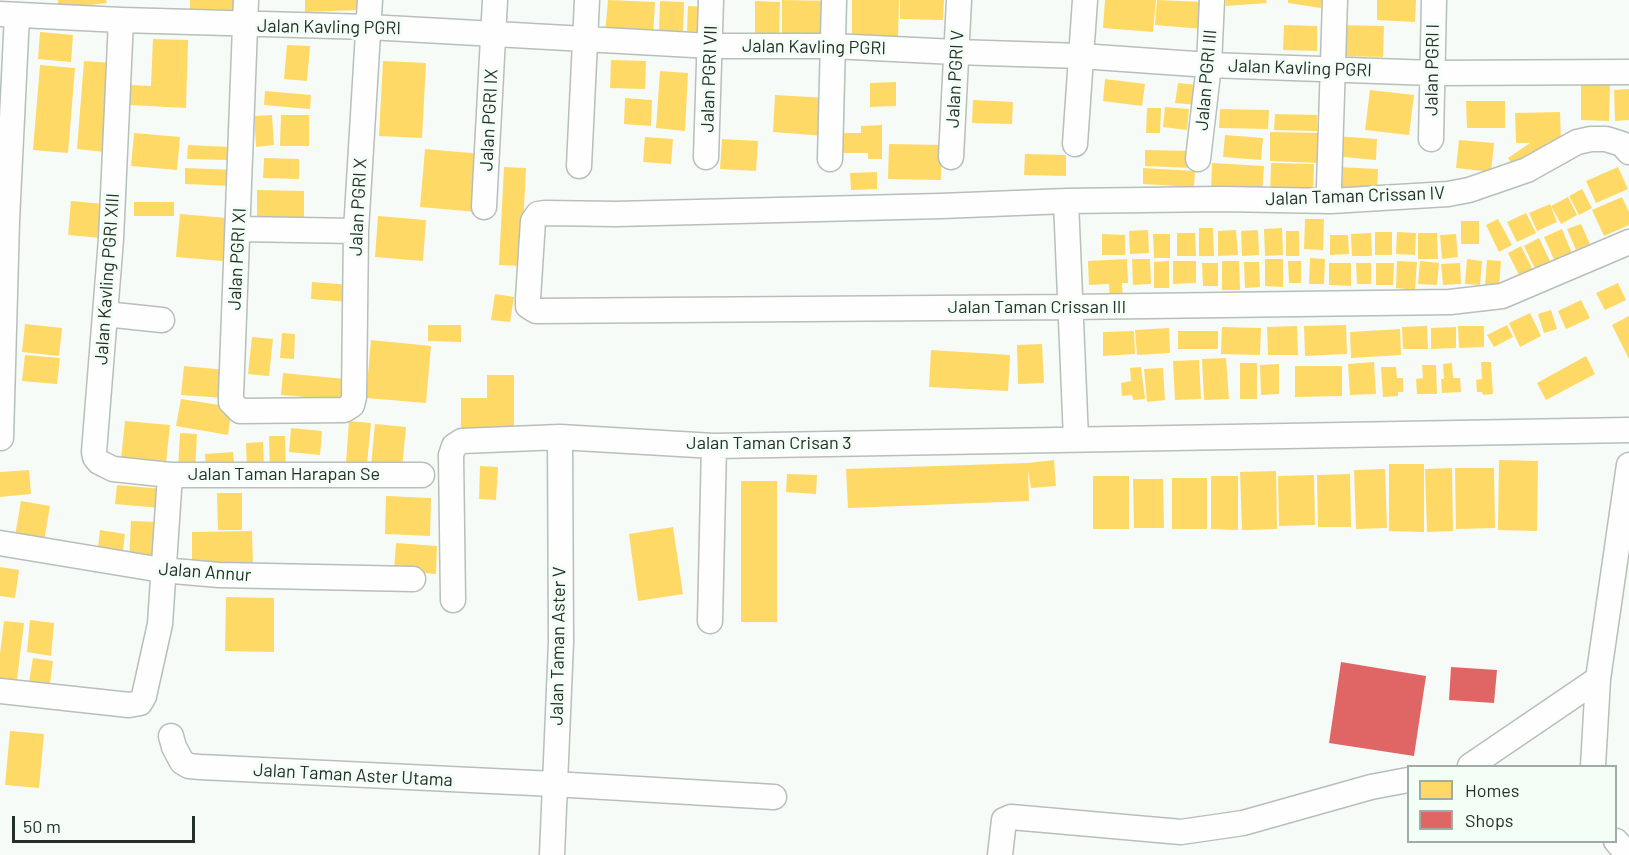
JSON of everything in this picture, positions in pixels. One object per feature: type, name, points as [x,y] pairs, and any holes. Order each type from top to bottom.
[{"type":"street","name":"Jalan PGRI XI","points":[[246,0],[231,402],[233,407],[240,411],[344,410]]},
{"type":"street","name":"Jalan PGRI X","points":[[344,410],[352,405],[354,398],[356,231],[370,0]]},
{"type":"street","name":"Jalan PGRI IX","points":[[484,207],[495,0]]},
{"type":"street","points":[[579,166],[587,0]]},
{"type":"street","name":"Jalan PGRI VII","points":[[706,157],[711,0]]},
{"type":"street","points":[[830,159],[834,0]]},
{"type":"street","name":"Jalan PGRI V","points":[[951,158],[959,0]]},
{"type":"street","points":[[1075,144],[1085,0]]},
{"type":"street","name":"Jalan PGRI III","points":[[1198,159],[1209,65],[1212,0]]},
{"type":"street","points":[[1329,187],[1335,0]]},
{"type":"street","name":"Jalan PGRI I","points":[[1431,139],[1434,0]]},
{"type":"street","name":"Jalan Kavling PGRI","points":[[24,11],[137,13],[245,24],[369,27],[711,46],[832,46],[1432,74],[1629,72]]},
{"type":"street","points":[[1,438],[8,221],[24,11]]},
{"type":"street","name":"Jalan Kavling PGRI XIII","points":[[137,13],[111,239],[94,452],[99,462],[112,469],[170,475]]},
{"type":"street","name":"Jalan Taman Crissan IV","points":[[537,214],[616,214],[1222,198],[1331,201],[1448,194],[1490,184],[1527,170],[1577,142],[1606,139],[1627,145]]},
{"type":"street","points":[[1066,201],[1076,439]]},
{"type":"street","name":"Jalan Taman Crissan III","points":[[537,214],[533,221],[528,299],[528,306],[536,310],[1070,307],[1474,301],[1502,296],[1629,242]]},
{"type":"street","points":[[238,229],[356,231]]},
{"type":"street","points":[[105,314],[162,320]]},
{"type":"street","name":"Jalan Taman Crisan 3","points":[[453,600],[451,455],[454,446],[462,441],[560,437],[714,446],[1629,430]]},
{"type":"street","name":"Jalan Taman Aster V","points":[[552,855],[561,642],[560,437]]},
{"type":"street","points":[[710,621],[714,446]]},
{"type":"street","points":[[1593,765],[1598,679],[1629,465]]},
{"type":"street","name":"Jalan Taman Harapan Se","points":[[0,692],[129,705],[140,703],[144,696],[160,624],[170,475],[422,475]]},
{"type":"street","name":"Jalan Annur","points":[[0,543],[162,570],[219,574],[412,579]]},
{"type":"street","points":[[1471,765],[1598,679]]},
{"type":"street","name":"Jalan Taman Aster Utama","points":[[171,736],[177,754],[182,762],[189,766],[554,784]]},
{"type":"street","points":[[1000,855],[1004,820],[1011,817],[1181,832],[1243,823],[1371,787],[1407,780]]},
{"type":"street","points":[[554,784],[774,797]]},
{"type":"building: Homes","points":[[58,0],[106,0],[107,3],[58,9]]},
{"type":"building: Homes","points":[[190,0],[239,0],[239,11],[190,12]]},
{"type":"building: Homes","points":[[305,0],[361,0],[361,10],[305,12]]},
{"type":"building: Homes","points":[[608,0],[655,2],[653,37],[605,34]]},
{"type":"building: Homes","points":[[782,0],[830,1],[829,36],[782,35]]},
{"type":"building: Homes","points":[[852,0],[899,0],[898,38],[852,37]]},
{"type":"building: Homes","points":[[900,0],[944,0],[943,20],[900,19]]},
{"type":"building: Homes","points":[[1105,0],[1156,0],[1153,32],[1103,28]]},
{"type":"building: Homes","points":[[1157,0],[1204,2],[1202,29],[1155,25]]},
{"type":"building: Homes","points":[[1226,0],[1266,0],[1267,3],[1226,6]]},
{"type":"building: Homes","points":[[1288,0],[1322,0],[1321,8],[1288,3]]},
{"type":"building: Homes","points":[[1377,0],[1416,0],[1415,22],[1377,20]]},
{"type":"building: Homes","points":[[660,1],[684,2],[683,33],[659,32]]},
{"type":"building: Homes","points":[[755,1],[780,2],[779,35],[755,35]]},
{"type":"building: Homes","points":[[688,6],[709,7],[708,33],[687,31]]},
{"type":"building: Homes","points":[[1284,25],[1317,26],[1317,51],[1283,50]]},
{"type":"building: Homes","points":[[1338,25],[1384,26],[1383,57],[1337,56]]},
{"type":"building: Homes","points":[[40,32],[73,35],[71,62],[38,59]]},
{"type":"building: Homes","points":[[153,39],[188,40],[186,108],[130,105],[131,85],[151,86]]},
{"type":"building: Homes","points":[[287,45],[310,46],[307,81],[284,79]]},
{"type":"building: Homes","points":[[611,60],[646,61],[645,89],[610,88]]},
{"type":"building: Homes","points":[[84,61],[113,63],[105,152],[77,149]]},
{"type":"building: Homes","points":[[383,61],[426,63],[422,138],[379,136]]},
{"type":"building: Homes","points":[[40,65],[75,68],[68,153],[33,150]]},
{"type":"building: Homes","points":[[660,71],[688,73],[685,131],[656,128]]},
{"type":"building: Homes","points":[[1105,79],[1145,84],[1142,106],[1103,101]]},
{"type":"building: Homes","points":[[896,82],[896,106],[870,107],[870,83]]},
{"type":"building: Homes","points":[[1178,83],[1199,85],[1197,105],[1175,103]]},
{"type":"building: Homes","points":[[1581,85],[1610,85],[1609,121],[1581,120]]},
{"type":"building: Homes","points":[[1629,89],[1629,120],[1615,121],[1614,90]]},
{"type":"building: Homes","points":[[1370,90],[1414,95],[1409,135],[1365,130]]},
{"type":"building: Homes","points":[[265,91],[311,95],[310,109],[264,105]]},
{"type":"building: Homes","points":[[775,95],[828,98],[825,136],[773,132]]},
{"type":"building: Homes","points":[[625,98],[652,100],[651,126],[624,124]]},
{"type":"building: Homes","points":[[973,100],[1013,102],[1012,124],[972,123]]},
{"type":"building: Homes","points":[[1466,101],[1505,101],[1505,128],[1467,128]]},
{"type":"building: Homes","points":[[1165,107],[1189,109],[1187,130],[1163,127]]},
{"type":"building: Homes","points":[[1147,108],[1161,108],[1160,133],[1146,133]]},
{"type":"building: Homes","points":[[1220,109],[1269,110],[1268,129],[1219,128]]},
{"type":"building: Homes","points":[[1560,112],[1561,142],[1549,142],[1514,167],[1508,158],[1530,143],[1516,143],[1515,113]]},
{"type":"building: Homes","points":[[1275,114],[1317,115],[1317,131],[1274,130]]},
{"type":"building: Homes","points":[[272,115],[274,145],[256,147],[254,116]]},
{"type":"building: Homes","points":[[281,115],[309,115],[309,146],[280,146]]},
{"type":"building: Homes","points":[[882,125],[882,159],[868,159],[868,153],[841,153],[841,133],[861,133],[861,126]]},
{"type":"building: Homes","points":[[1270,132],[1320,133],[1319,163],[1270,161]]},
{"type":"building: Homes","points":[[134,133],[180,137],[177,170],[131,166]]},
{"type":"building: Homes","points":[[1225,135],[1263,138],[1261,160],[1223,157]]},
{"type":"building: Homes","points":[[1334,136],[1377,139],[1376,160],[1333,156]]},
{"type":"building: Homes","points":[[645,137],[673,139],[671,164],[643,162]]},
{"type":"building: Homes","points":[[722,139],[758,141],[756,171],[720,169]]},
{"type":"building: Homes","points":[[1459,140],[1494,143],[1491,172],[1456,168]]},
{"type":"building: Homes","points":[[889,144],[941,145],[941,180],[888,179]]},
{"type":"building: Homes","points":[[188,145],[229,147],[228,160],[187,159]]},
{"type":"building: Homes","points":[[425,149],[482,154],[477,212],[420,207]]},
{"type":"building: Homes","points":[[1145,150],[1192,151],[1192,168],[1145,166]]},
{"type":"building: Homes","points":[[1025,154],[1066,155],[1066,176],[1024,175]]},
{"type":"building: Homes","points":[[264,158],[299,159],[299,179],[263,178]]},
{"type":"building: Homes","points":[[1212,163],[1264,166],[1262,195],[1211,192]]},
{"type":"building: Homes","points":[[1271,163],[1314,164],[1313,199],[1270,197]]},
{"type":"building: Homes","points":[[504,167],[526,168],[521,266],[499,265]]},
{"type":"building: Homes","points":[[1338,167],[1378,169],[1377,193],[1337,191]]},
{"type":"building: Homes","points":[[1618,167],[1628,189],[1596,203],[1586,181]]},
{"type":"building: Homes","points":[[185,168],[234,170],[233,186],[185,184]]},
{"type":"building: Homes","points":[[1143,168],[1195,171],[1194,187],[1143,184]]},
{"type":"building: Homes","points":[[877,172],[877,189],[851,190],[850,173]]},
{"type":"building: Homes","points":[[1582,189],[1592,208],[1579,215],[1569,196]]},
{"type":"building: Homes","points":[[257,190],[304,191],[304,221],[257,221]]},
{"type":"building: Homes","points":[[1568,197],[1577,215],[1561,224],[1551,206]]},
{"type":"building: Homes","points":[[1622,197],[1629,212],[1629,225],[1604,236],[1592,210]]},
{"type":"building: Homes","points":[[71,201],[104,204],[101,238],[68,235]]},
{"type":"building: Homes","points":[[134,202],[174,202],[174,216],[134,216]]},
{"type":"building: Homes","points":[[1550,204],[1557,222],[1537,231],[1529,213]]},
{"type":"building: Homes","points":[[1526,213],[1536,233],[1517,242],[1507,222]]},
{"type":"building: Homes","points":[[180,214],[227,218],[223,261],[176,257]]},
{"type":"building: Homes","points":[[378,216],[426,220],[423,261],[375,257]]},
{"type":"building: Homes","points":[[1305,219],[1324,219],[1323,250],[1304,249]]},
{"type":"building: Homes","points":[[1498,219],[1512,245],[1499,252],[1486,225]]},
{"type":"building: Homes","points":[[1461,221],[1479,221],[1479,244],[1461,244]]},
{"type":"building: Homes","points":[[1581,224],[1590,244],[1576,250],[1567,229]]},
{"type":"building: Homes","points":[[1199,228],[1213,228],[1214,256],[1199,256]]},
{"type":"building: Homes","points":[[1282,228],[1283,255],[1265,256],[1264,229]]},
{"type":"building: Homes","points":[[1562,229],[1573,256],[1556,264],[1544,237]]},
{"type":"building: Homes","points":[[1148,230],[1149,253],[1130,254],[1129,231]]},
{"type":"building: Homes","points":[[1236,230],[1238,255],[1218,256],[1218,231]]},
{"type":"building: Homes","points":[[1258,230],[1259,255],[1242,256],[1241,231]]},
{"type":"building: Homes","points":[[1286,231],[1299,231],[1299,256],[1286,256]]},
{"type":"building: Homes","points":[[1375,232],[1392,232],[1392,255],[1375,255]]},
{"type":"building: Homes","points":[[1397,232],[1416,233],[1415,255],[1396,254]]},
{"type":"building: Homes","points":[[1177,233],[1195,233],[1196,256],[1177,256]]},
{"type":"building: Homes","points":[[1371,233],[1372,256],[1352,256],[1351,234]]},
{"type":"building: Homes","points":[[1418,233],[1437,233],[1438,259],[1418,259]]},
{"type":"building: Homes","points":[[1102,234],[1125,235],[1125,255],[1102,255]]},
{"type":"building: Homes","points":[[1153,234],[1170,234],[1170,258],[1154,258]]},
{"type":"building: Homes","points":[[1456,234],[1458,257],[1442,259],[1440,235]]},
{"type":"building: Homes","points":[[1330,235],[1348,235],[1349,254],[1330,255]]},
{"type":"building: Homes","points":[[1539,238],[1550,261],[1535,269],[1524,246]]},
{"type":"building: Homes","points":[[1521,246],[1533,270],[1520,277],[1508,253]]},
{"type":"building: Homes","points":[[1310,258],[1325,259],[1324,284],[1309,284]]},
{"type":"building: Homes","points":[[1127,259],[1128,283],[1122,283],[1123,303],[1110,303],[1109,284],[1089,285],[1088,261]]},
{"type":"building: Homes","points":[[1132,259],[1150,259],[1151,284],[1133,285]]},
{"type":"building: Homes","points":[[1265,259],[1283,259],[1283,287],[1265,286]]},
{"type":"building: Homes","points":[[1467,259],[1482,261],[1480,285],[1465,284]]},
{"type":"building: Homes","points":[[1487,260],[1501,261],[1499,287],[1485,286]]},
{"type":"building: Homes","points":[[1169,261],[1169,288],[1154,288],[1154,262]]},
{"type":"building: Homes","points":[[1173,261],[1196,261],[1196,283],[1173,284]]},
{"type":"building: Homes","points":[[1222,261],[1239,261],[1240,290],[1222,290]]},
{"type":"building: Homes","points":[[1288,261],[1301,261],[1301,283],[1289,283]]},
{"type":"building: Homes","points":[[1397,261],[1417,262],[1415,290],[1396,288]]},
{"type":"building: Homes","points":[[1420,261],[1439,263],[1437,285],[1418,284]]},
{"type":"building: Homes","points":[[1244,262],[1259,262],[1260,287],[1245,288]]},
{"type":"building: Homes","points":[[1202,263],[1218,263],[1218,286],[1203,286]]},
{"type":"building: Homes","points":[[1329,263],[1351,263],[1351,286],[1329,285]]},
{"type":"building: Homes","points":[[1356,263],[1371,263],[1371,284],[1357,284]]},
{"type":"building: Homes","points":[[1376,263],[1394,263],[1393,285],[1376,285]]},
{"type":"building: Homes","points":[[1460,263],[1461,284],[1443,285],[1441,264]]},
{"type":"building: Homes","points":[[312,282],[352,285],[350,302],[311,299]]},
{"type":"building: Homes","points":[[1618,283],[1626,300],[1605,310],[1596,293]]},
{"type":"building: Homes","points":[[495,294],[514,297],[510,322],[491,320]]},
{"type":"building: Homes","points":[[1581,300],[1590,318],[1566,329],[1558,311]]},
{"type":"building: Homes","points":[[1551,310],[1557,329],[1544,333],[1538,314]]},
{"type":"building: Homes","points":[[1530,313],[1541,336],[1520,347],[1509,323]]},
{"type":"building: Homes","points":[[1629,316],[1629,359],[1612,325]]},
{"type":"building: Homes","points":[[25,324],[62,328],[59,356],[22,352]]},
{"type":"building: Homes","points":[[428,325],[461,325],[461,342],[428,341]]},
{"type":"building: Homes","points":[[1346,325],[1347,354],[1305,356],[1304,326]]},
{"type":"building: Homes","points":[[1507,325],[1513,337],[1494,347],[1487,335]]},
{"type":"building: Homes","points":[[1297,326],[1298,355],[1268,355],[1267,327]]},
{"type":"building: Homes","points":[[1427,326],[1428,349],[1403,349],[1402,327]]},
{"type":"building: Homes","points":[[1458,326],[1484,326],[1484,347],[1459,348]]},
{"type":"building: Homes","points":[[1222,327],[1261,328],[1260,355],[1221,354]]},
{"type":"building: Homes","points":[[1456,327],[1456,348],[1431,349],[1431,328]]},
{"type":"building: Homes","points":[[1169,328],[1170,353],[1137,355],[1135,330]]},
{"type":"building: Homes","points":[[1400,329],[1401,355],[1351,358],[1350,332]]},
{"type":"building: Homes","points":[[1134,331],[1135,354],[1103,356],[1103,332]]},
{"type":"building: Homes","points":[[1178,331],[1218,331],[1218,349],[1178,349]]},
{"type":"building: Homes","points":[[282,333],[295,334],[294,359],[280,358]]},
{"type":"building: Homes","points":[[252,337],[273,339],[269,376],[248,374]]},
{"type":"building: Homes","points":[[371,340],[431,346],[426,403],[366,398]]},
{"type":"building: Homes","points":[[1042,344],[1044,383],[1018,384],[1017,345]]},
{"type":"building: Homes","points":[[931,350],[1010,355],[1008,391],[929,387]]},
{"type":"building: Homes","points":[[25,355],[60,358],[57,384],[22,381]]},
{"type":"building: Homes","points":[[1586,356],[1595,374],[1546,400],[1537,383]]},
{"type":"building: Homes","points":[[1226,358],[1229,399],[1204,400],[1202,359]]},
{"type":"building: Homes","points":[[1199,360],[1201,399],[1175,400],[1173,361]]},
{"type":"building: Homes","points":[[1374,362],[1376,394],[1350,395],[1348,364]]},
{"type":"building: Homes","points":[[1481,362],[1491,362],[1493,394],[1483,395],[1482,392],[1477,392],[1476,380],[1482,379]]},
{"type":"building: Homes","points":[[1240,363],[1257,363],[1257,399],[1240,399]]},
{"type":"building: Homes","points":[[1452,363],[1453,378],[1460,378],[1461,392],[1442,393],[1443,364]]},
{"type":"building: Homes","points":[[1279,364],[1279,394],[1261,395],[1260,365]]},
{"type":"building: Homes","points":[[1422,365],[1436,365],[1437,394],[1417,394],[1416,379],[1423,378]]},
{"type":"building: Homes","points":[[184,366],[226,370],[224,398],[181,395]]},
{"type":"building: Homes","points":[[1295,366],[1342,366],[1342,396],[1295,397]]},
{"type":"building: Homes","points":[[1141,367],[1145,399],[1133,400],[1132,395],[1122,396],[1121,383],[1131,381],[1130,368]]},
{"type":"building: Homes","points":[[1381,367],[1396,367],[1397,378],[1403,378],[1403,392],[1398,392],[1398,396],[1383,397]]},
{"type":"building: Homes","points":[[1163,368],[1165,400],[1147,402],[1144,369]]},
{"type":"building: Homes","points":[[283,373],[345,379],[343,400],[281,395]]},
{"type":"building: Homes","points":[[487,375],[514,375],[514,427],[461,428],[461,398],[487,398]]},
{"type":"building: Homes","points":[[181,399],[232,407],[228,435],[176,426]]},
{"type":"building: Homes","points":[[125,421],[170,425],[166,463],[121,459]]},
{"type":"building: Homes","points":[[349,421],[371,423],[367,464],[346,462]]},
{"type":"building: Homes","points":[[375,424],[406,427],[402,469],[371,466]]},
{"type":"building: Homes","points":[[291,428],[322,431],[320,455],[289,452]]},
{"type":"building: Homes","points":[[180,433],[197,434],[195,471],[178,470]]},
{"type":"building: Homes","points":[[269,436],[285,436],[286,472],[270,473]]},
{"type":"building: Homes","points":[[263,442],[264,471],[247,472],[246,443]]},
{"type":"building: Homes","points":[[233,452],[235,470],[206,472],[205,454]]},
{"type":"building: Homes","points":[[1054,460],[1056,486],[1031,488],[1028,470],[1029,501],[848,508],[846,469],[1028,463]]},
{"type":"building: Homes","points":[[1499,460],[1538,461],[1537,531],[1498,530]]},
{"type":"building: Homes","points":[[1389,464],[1424,464],[1424,532],[1389,531]]},
{"type":"building: Homes","points":[[480,466],[498,467],[496,500],[479,499]]},
{"type":"building: Homes","points":[[1452,468],[1453,531],[1427,532],[1425,469]]},
{"type":"building: Homes","points":[[1455,468],[1494,468],[1495,528],[1456,529]]},
{"type":"building: Homes","points":[[1385,469],[1387,528],[1356,529],[1354,470]]},
{"type":"building: Homes","points":[[29,470],[31,494],[0,497],[0,472]]},
{"type":"building: Homes","points":[[1276,471],[1277,529],[1242,530],[1240,472]]},
{"type":"building: Homes","points":[[787,474],[817,475],[816,494],[786,492]]},
{"type":"building: Homes","points":[[1350,474],[1351,527],[1318,527],[1317,475]]},
{"type":"building: Homes","points":[[1314,475],[1315,525],[1279,526],[1278,476]]},
{"type":"building: Homes","points":[[1093,476],[1129,476],[1129,529],[1093,529]]},
{"type":"building: Homes","points":[[1211,476],[1238,476],[1238,530],[1211,529]]},
{"type":"building: Homes","points":[[1172,478],[1207,478],[1207,529],[1172,529]]},
{"type":"building: Homes","points":[[1133,479],[1163,479],[1164,528],[1134,528]]},
{"type":"building: Homes","points":[[741,481],[777,481],[777,622],[741,622]]},
{"type":"building: Homes","points":[[117,485],[162,489],[160,508],[115,504]]},
{"type":"building: Homes","points":[[217,493],[242,493],[242,530],[218,530]]},
{"type":"building: Homes","points":[[386,496],[431,498],[430,536],[385,534]]},
{"type":"building: Homes","points":[[21,501],[50,506],[43,547],[14,542]]},
{"type":"building: Homes","points":[[131,521],[164,522],[163,564],[129,562]]},
{"type":"building: Homes","points":[[673,527],[683,594],[638,601],[629,534]]},
{"type":"building: Homes","points":[[100,530],[125,534],[122,559],[97,556]]},
{"type":"building: Homes","points":[[252,531],[253,567],[192,568],[192,532]]},
{"type":"building: Homes","points":[[396,543],[437,546],[436,574],[394,571]]},
{"type":"building: Homes","points":[[0,567],[19,570],[15,598],[0,596]]},
{"type":"building: Homes","points":[[226,597],[274,598],[274,652],[225,651]]},
{"type":"building: Homes","points":[[30,620],[54,623],[51,656],[27,652]]},
{"type":"building: Homes","points":[[4,621],[24,623],[16,687],[0,685],[0,654]]},
{"type":"building: Homes","points":[[33,658],[53,661],[49,691],[28,688]]},
{"type":"building: Homes","points":[[10,731],[44,734],[39,788],[5,785]]},
{"type":"building: Shops","points":[[1341,662],[1426,676],[1414,756],[1329,743]]},
{"type":"building: Shops","points":[[1451,667],[1497,670],[1494,703],[1449,700]]}]
